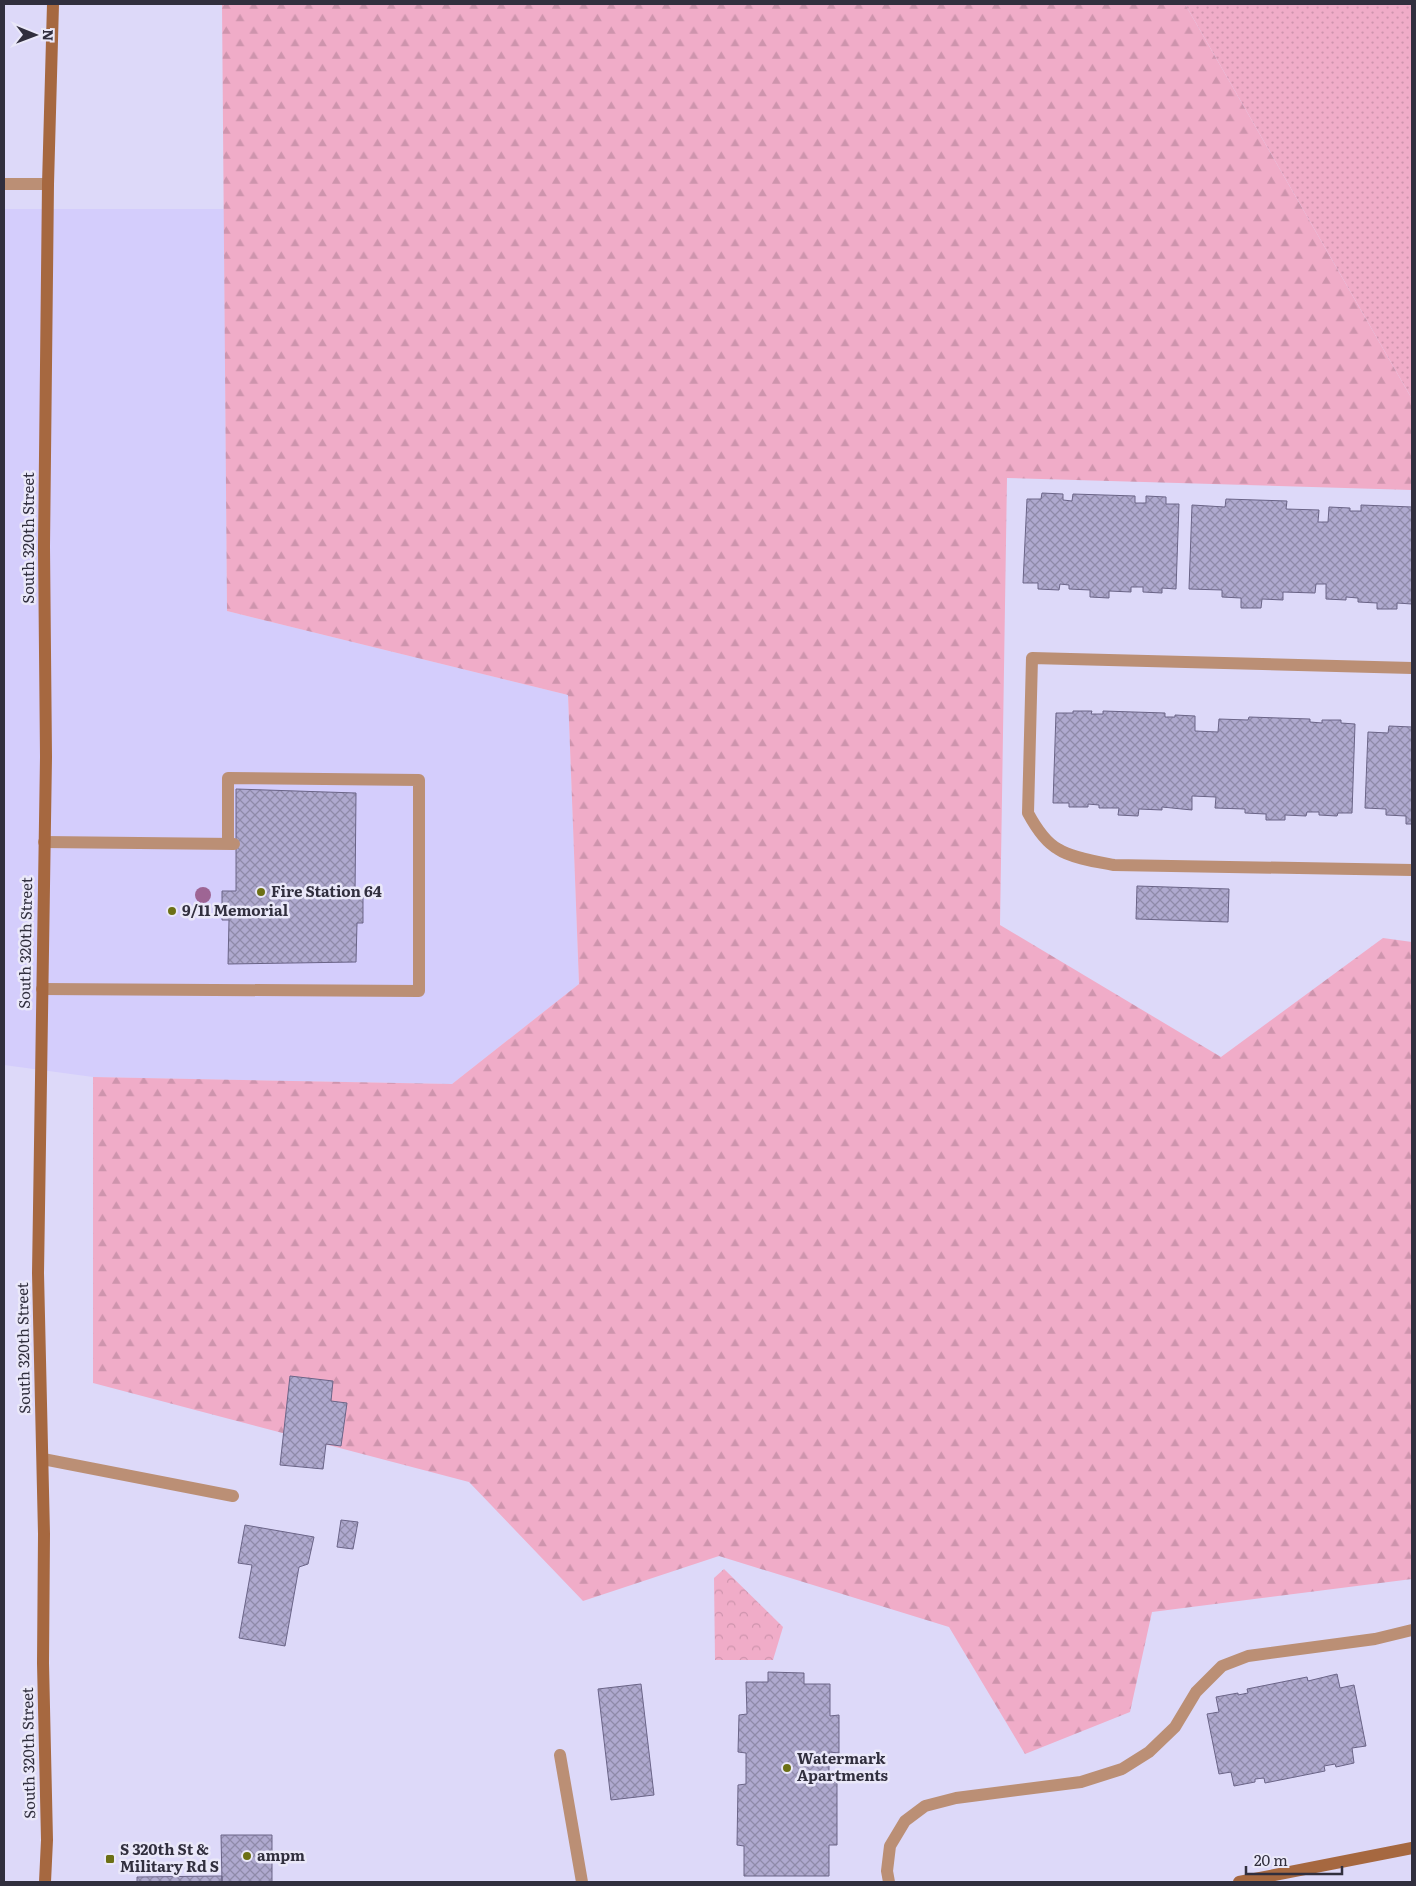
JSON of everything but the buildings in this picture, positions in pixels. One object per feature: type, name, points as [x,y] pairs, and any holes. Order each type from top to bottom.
[{"type":"main road","name":"South 320th Street","points":[[45,1882],[47,1840],[43,1663],[43,1460],[38,1273],[46,739],[44,547],[48,184],[53,4]]},
{"type":"main road","points":[[1239,1882],[1412,1848]]},
{"type":"street","points":[[4,184],[48,184]]},
{"type":"street","points":[[1412,668],[1032,658],[1028,813],[1038,830],[1057,849],[1087,859],[1114,865],[1412,870]]},
{"type":"street","points":[[42,988],[418,991],[419,780],[228,778],[232,844],[44,842]]},
{"type":"street","points":[[43,1460],[232,1496]]},
{"type":"street","points":[[889,1882],[890,1846],[905,1821],[925,1806],[956,1798],[1081,1782],[1122,1770],[1149,1752],[1175,1728],[1196,1692],[1222,1666],[1248,1656],[1375,1639],[1412,1630]]},
{"type":"street","points":[[560,1755],[582,1882]]},
{"type":"shaded area","points":[[4,209],[224,209],[227,611],[568,695],[579,984],[452,1084],[93,1077],[4,1065]]},
{"type":"green space","points":[[222,4],[1185,4],[1412,399],[1412,490],[1007,478],[1000,925],[1221,1057],[1383,938],[1412,942],[1412,1579],[1152,1612],[1130,1712],[1025,1754],[949,1627],[719,1556],[583,1601],[469,1482],[93,1383],[93,1077],[452,1084],[579,984],[568,695],[227,611]]},
{"type":"green space","points":[[1185,4],[1412,4],[1412,399]]},
{"type":"green space","points":[[724,1569],[783,1627],[773,1660],[715,1660],[714,1578]]},
{"type":"place","name":"Fire Station 64","points":[[261,892]]},
{"type":"place","name":"9/11 Memorial","points":[[172,911]]},
{"type":"place","name":"Watermark Apartments","points":[[787,1768]]},
{"type":"place","name":"ampm","points":[[247,1856]]},
{"type":"place","name":"S 320th St & Military Rd S","points":[[110,1859]]}]
